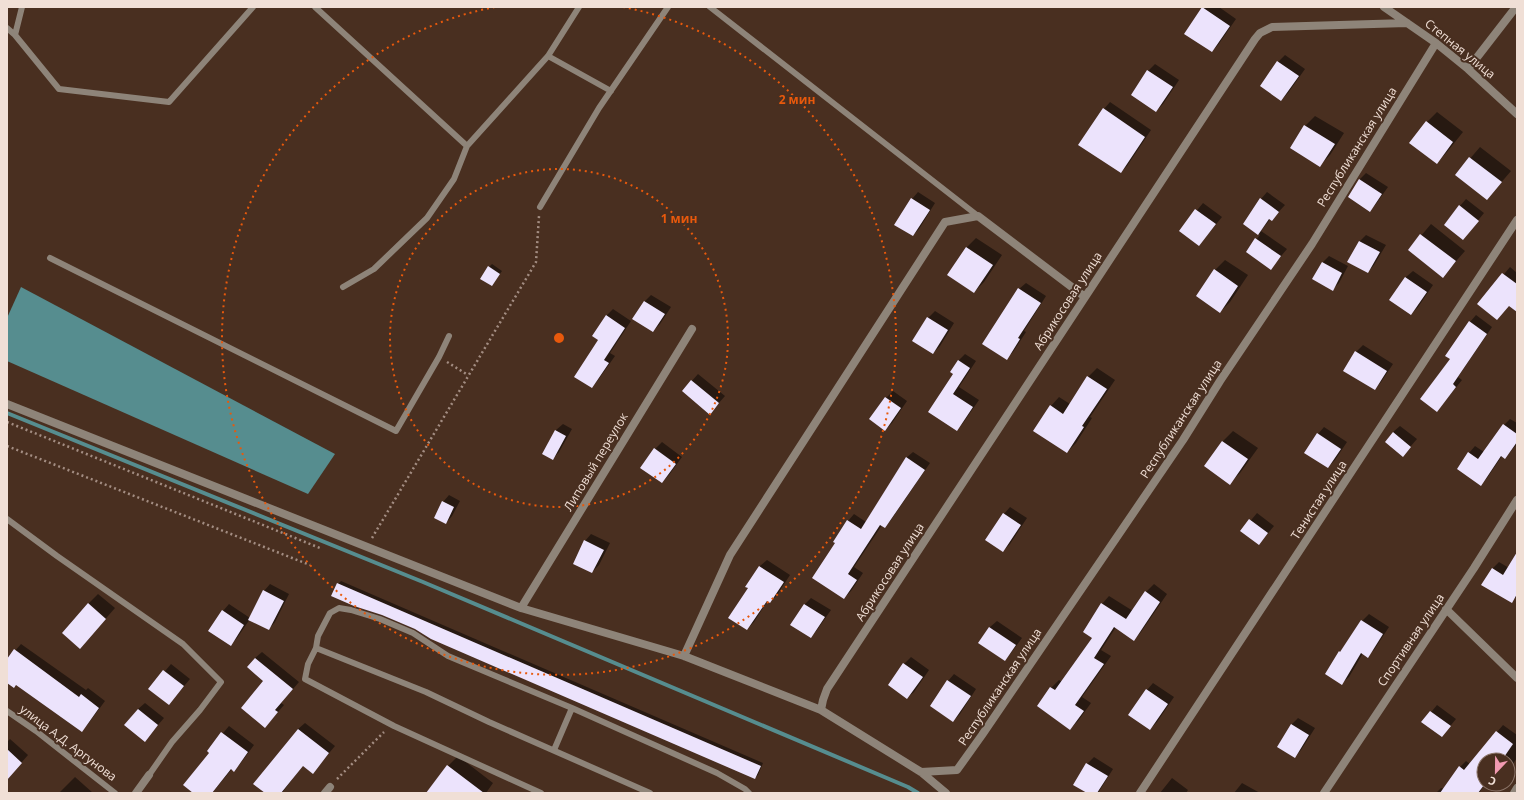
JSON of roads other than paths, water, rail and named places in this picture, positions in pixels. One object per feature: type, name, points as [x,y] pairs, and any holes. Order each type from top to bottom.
[{"type":"street","name":"Степная улица","points":[[1384,7],[1468,69],[1517,114]]},
{"type":"street","points":[[1468,69],[1516,7]]},
{"type":"street","name":"Абрикосовая улица","points":[[821,710],[827,689],[1260,33],[1272,27],[1407,23]]},
{"type":"street","name":"Республиканская улица","points":[[921,772],[957,770],[982,735],[1183,440],[1220,381],[1312,244],[1436,44]]},
{"type":"street","points":[[684,656],[730,556],[945,222],[978,216],[1085,297]]},
{"type":"street","name":"Тенистая улица","points":[[1140,793],[1517,220]]},
{"type":"street","name":"Липовый переулок","points":[[521,608],[692,329]]},
{"type":"street","points":[[7,404],[521,608],[684,656],[821,710],[921,772],[946,793]]},
{"type":"street","name":"Спортивная улица","points":[[1324,793],[1474,568],[1517,500]]},
{"type":"street","points":[[1446,609],[1517,678]]},
{"type":"street","points":[[136,793],[150,775]]},
{"type":"street","points":[[1514,793],[1517,788]]},
{"type":"lane","points":[[15,35],[22,7]]},
{"type":"lane","points":[[7,28],[15,35],[59,89],[169,102],[254,7]]},
{"type":"lane","points":[[315,7],[467,146]]},
{"type":"lane","points":[[343,287],[374,269],[427,218],[454,179],[467,146],[548,56],[579,7]]},
{"type":"lane","points":[[540,208],[611,91],[668,7]]},
{"type":"lane","points":[[710,7],[978,216]]},
{"type":"lane","points":[[548,56],[611,91]]},
{"type":"lane","points":[[50,258],[396,431],[439,357],[449,336]]},
{"type":"lane","points":[[7,519],[57,556],[183,644],[221,682],[200,710],[172,742],[150,775]]},
{"type":"lane","points":[[542,793],[394,726],[305,679],[308,664],[316,648],[318,636],[330,613],[340,608],[351,610],[380,619],[413,633],[448,656],[572,708],[717,773],[745,789],[749,793]]},
{"type":"lane","points":[[316,648],[426,692],[489,722],[650,793]]},
{"type":"lane","points":[[554,750],[572,708]]},
{"type":"lane","name":"улица А.Д. Аргунова","points":[[7,711],[36,731],[115,793]]},
{"type":"water","points":[[21,287],[335,454],[308,494],[7,361],[7,318]]},
{"type":"waterway","points":[[7,413],[423,582],[908,787],[918,793]]}]
